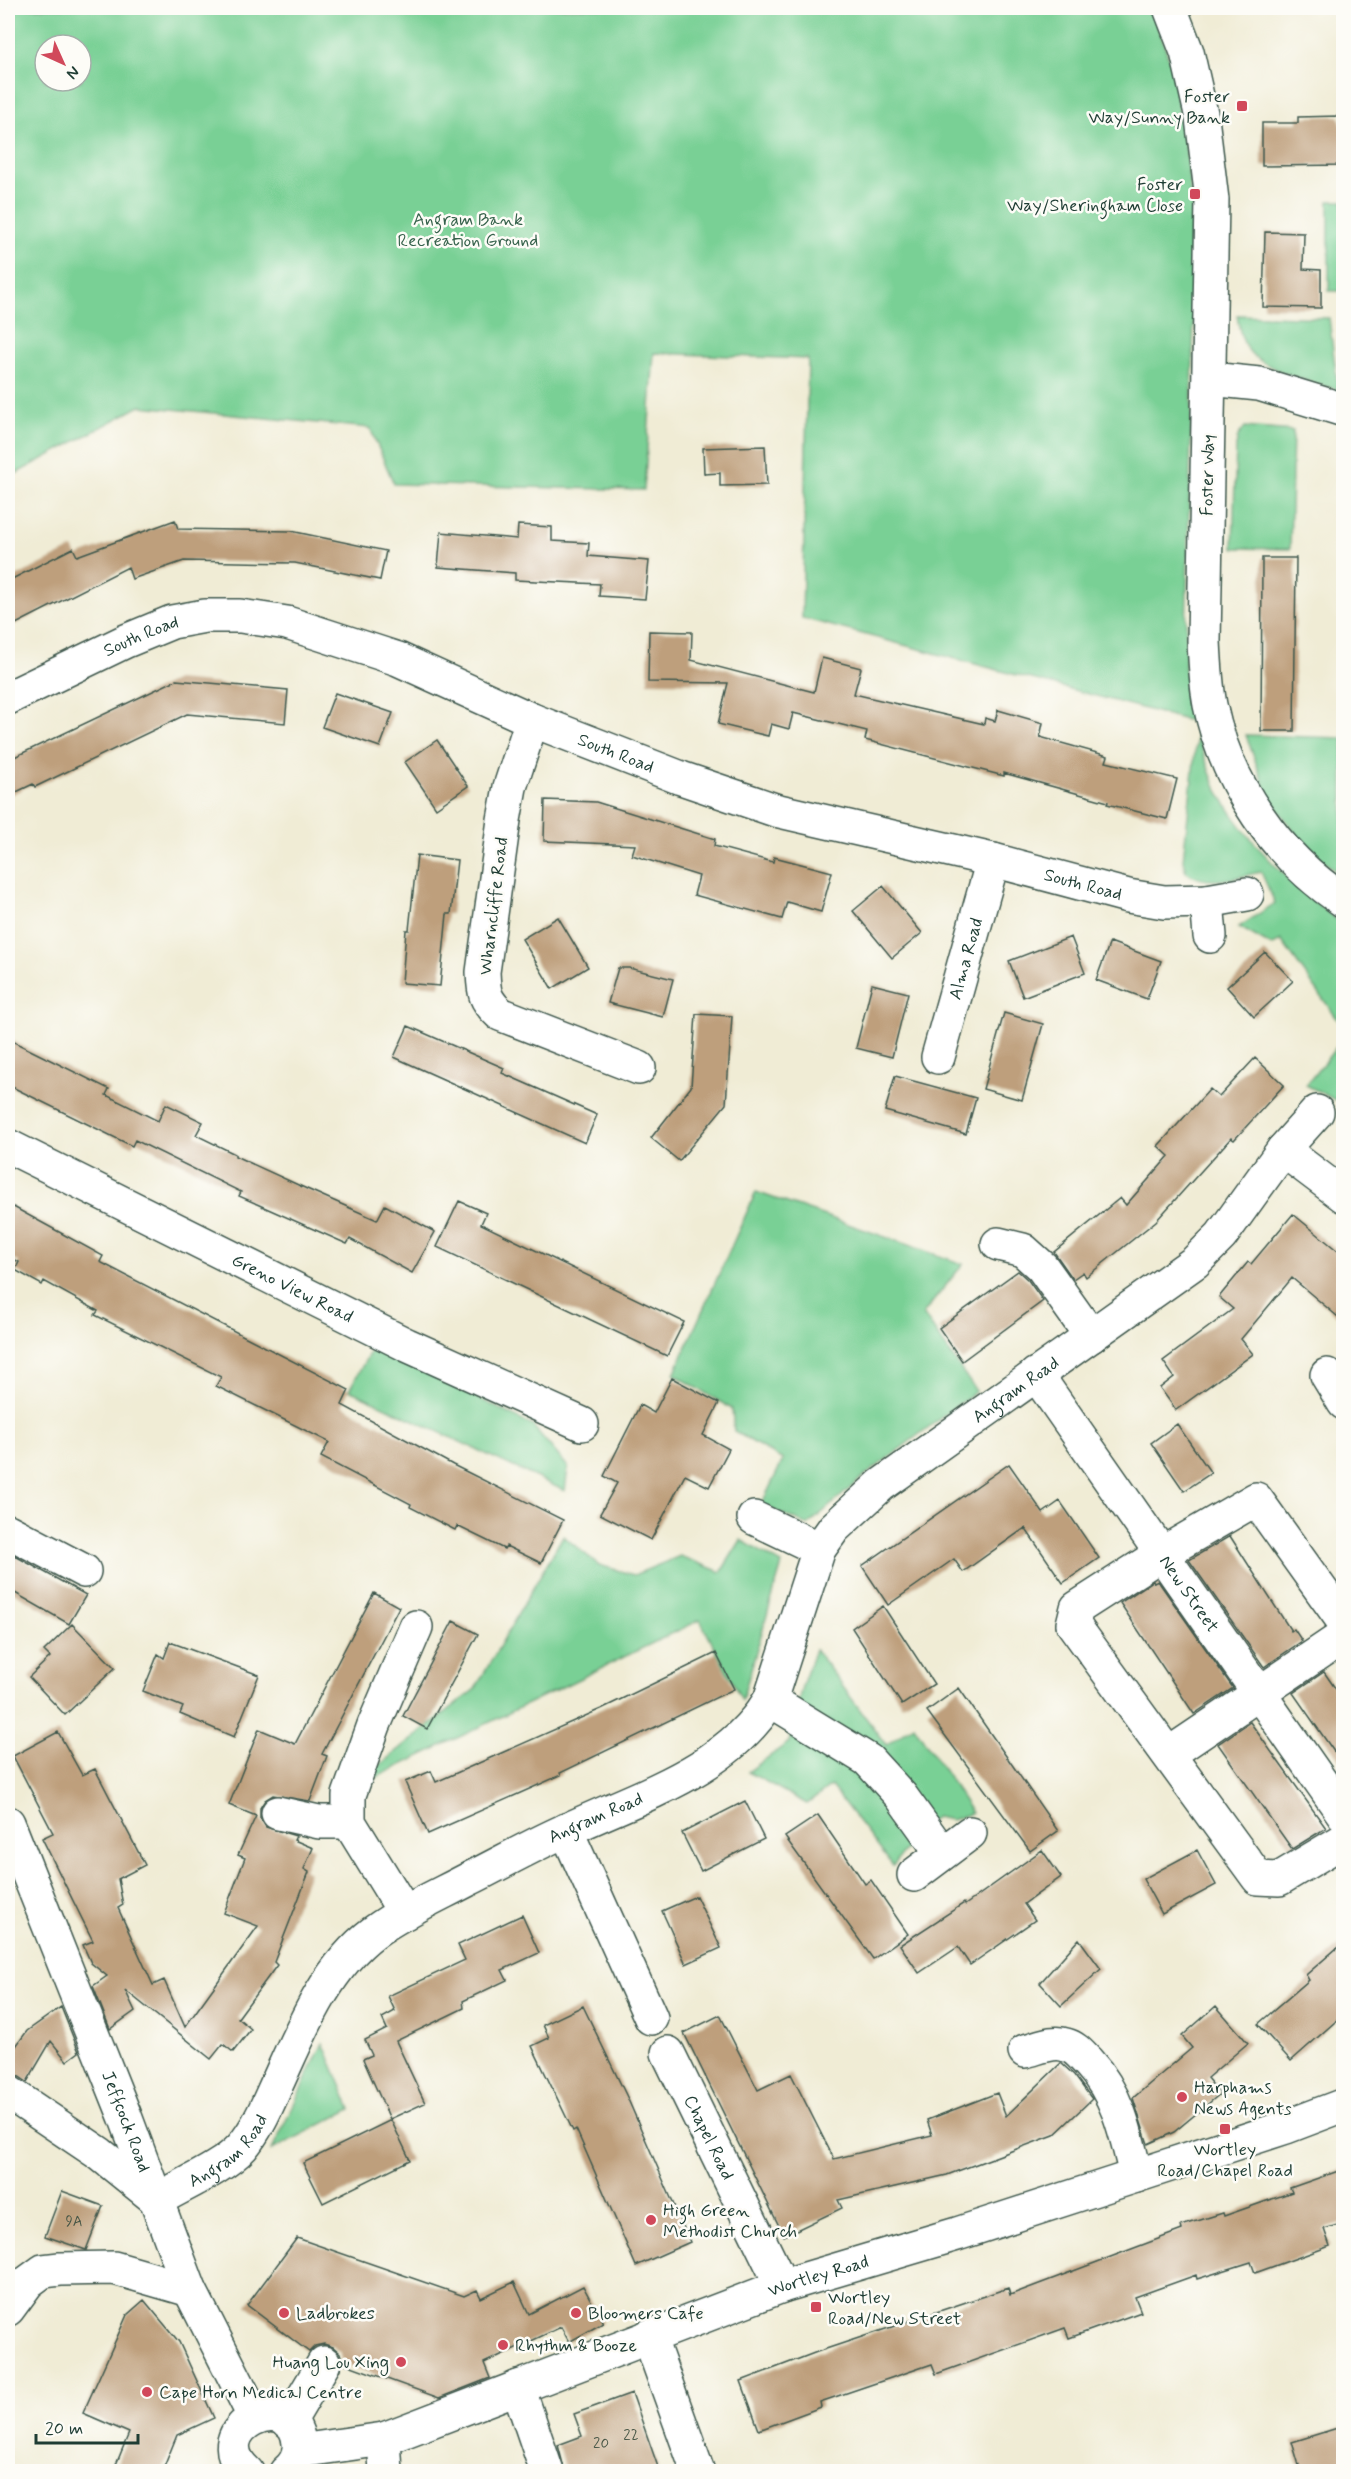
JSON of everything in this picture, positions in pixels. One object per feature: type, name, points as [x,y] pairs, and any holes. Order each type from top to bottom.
[{"type":"street","name":"Foster Way","points":[[1170,8],[1192,74],[1207,153],[1212,200],[1204,641],[1210,706],[1231,767],[1251,805],[1269,832],[1313,878],[1344,901]]},
{"type":"street","points":[[1210,379],[1259,384],[1344,410]]},
{"type":"street","name":"South Road","points":[[8,698],[126,641],[172,622],[205,616],[240,616],[287,623],[398,659],[531,720],[681,778],[776,810],[993,860],[1128,896],[1164,902],[1207,900],[1247,894]]},
{"type":"street","name":"Wharncliffe Road","points":[[531,720],[510,788],[504,820],[483,972],[484,990],[488,1002],[500,1014],[639,1068]]},
{"type":"street","name":"Alma Road","points":[[938,1057],[993,860]]},
{"type":"street","points":[[1207,900],[1210,936]]},
{"type":"street","name":"Angram Road","points":[[157,2200],[214,2168],[240,2149],[258,2125],[294,2045],[331,1978],[347,1956],[373,1933],[405,1912],[566,1830],[700,1767],[740,1738],[757,1721],[770,1700],[819,1549],[834,1528],[881,1485],[1195,1262],[1221,1236],[1283,1150],[1317,1112]]},
{"type":"street","name":"Greno View Road","points":[[8,1146],[407,1345],[582,1424]]},
{"type":"street","points":[[1283,1150],[1344,1196]]},
{"type":"street","points":[[998,1244],[1023,1250],[1042,1266],[1091,1336]]},
{"type":"street","name":"New Street","points":[[1036,1374],[1344,1815]]},
{"type":"street","points":[[1327,1375],[1344,1403]]},
{"type":"street","points":[[1344,1622],[1256,1499],[1161,1554],[1077,1608],[1073,1624],[1258,1878],[1280,1879],[1344,1840]]},
{"type":"street","points":[[754,1518],[819,1549]]},
{"type":"street","points":[[8,1531],[84,1571]]},
{"type":"street","points":[[405,1912],[349,1822],[349,1795],[374,1725],[416,1627]]},
{"type":"street","points":[[1169,1754],[1344,1636]]},
{"type":"street","points":[[770,1700],[868,1760],[901,1796],[942,1853]]},
{"type":"street","points":[[278,1813],[319,1822],[349,1822]]},
{"type":"street","name":"Jeffcock Road","points":[[8,1823],[157,2200],[190,2290],[254,2416]]},
{"type":"street","points":[[566,1830],[651,2018]]},
{"type":"street","points":[[914,1875],[970,1833]]},
{"type":"street","points":[[1025,2051],[1053,2043],[1066,2045],[1078,2052],[1101,2075],[1124,2123],[1136,2176]]},
{"type":"street","name":"Chapel Road","points":[[668,2053],[782,2286]]},
{"type":"street","points":[[8,2092],[100,2154],[157,2200]]},
{"type":"street","name":"Wortley Road","points":[[291,2448],[384,2439],[782,2286],[957,2234],[1286,2127],[1344,2105]]},
{"type":"street","points":[[8,2309],[28,2282],[43,2271],[60,2269],[114,2268],[190,2290]]},
{"type":"street","points":[[649,2336],[698,2472]]},
{"type":"street","points":[[291,2448],[324,2363]]},
{"type":"street","points":[[518,2387],[547,2472]]},
{"type":"street","points":[[245,2471],[238,2461],[235,2440],[245,2422],[254,2416],[272,2414],[291,2448]]},
{"type":"street","points":[[384,2439],[386,2472]]},
{"type":"green space","name":"Angram Bank Recreation Ground","points":[[8,8],[1152,8],[1171,65],[1186,151],[1192,208],[1195,274],[1185,671],[1190,721],[802,618],[808,359],[654,353],[644,490],[394,484],[370,428],[140,406],[8,478]]},
{"type":"green space","points":[[1329,201],[1343,201],[1343,291],[1329,291]]},
{"type":"green space","points":[[1237,315],[1329,318],[1338,390],[1284,373],[1255,357],[1244,343]]},
{"type":"green space","points":[[1245,427],[1293,431],[1290,549],[1233,548],[1236,446],[1238,436]]},
{"type":"green space","points":[[1197,734],[1216,787],[1245,832],[1275,866],[1343,925],[1343,1027],[1281,940],[1272,946],[1239,927],[1275,903],[1261,872],[1214,880],[1195,877],[1186,872],[1183,860]]},
{"type":"green space","points":[[1246,735],[1343,738],[1343,877],[1307,848],[1268,797]]},
{"type":"green space","points":[[1343,1039],[1343,1104],[1306,1085]]},
{"type":"green space","points":[[756,1192],[963,1264],[923,1314],[976,1391],[863,1477],[808,1525],[761,1505],[783,1460],[734,1431],[732,1409],[674,1374]]},
{"type":"green space","points":[[374,1345],[533,1426],[568,1467],[565,1491],[349,1390]]},
{"type":"green space","points":[[563,1536],[599,1565],[634,1575],[680,1556],[721,1572],[741,1540],[782,1564],[742,1700],[700,1620],[371,1780],[377,1767],[475,1689]]},
{"type":"green space","points":[[815,1649],[886,1745],[914,1725],[972,1813],[951,1820],[936,1817],[910,1835],[907,1848],[893,1866],[831,1786],[807,1804],[748,1772],[789,1742],[802,1686]]},
{"type":"green space","points":[[323,2043],[351,2109],[272,2150]]},
{"type":"building","points":[[1339,116],[1344,132],[1344,165],[1262,166],[1262,123],[1298,123],[1298,117]]},
{"type":"building","points":[[1265,232],[1304,233],[1303,269],[1321,270],[1321,308],[1263,307]]},
{"type":"building","points":[[765,446],[767,485],[720,486],[720,473],[704,474],[703,448]]},
{"type":"building","points":[[175,520],[178,529],[291,531],[386,551],[380,580],[295,563],[184,561],[132,579],[128,567],[8,628],[8,581],[73,548],[77,556]]},
{"type":"building","points":[[518,525],[552,527],[552,541],[589,543],[588,556],[649,561],[645,599],[599,596],[600,584],[515,580],[515,573],[438,567],[441,532],[517,539]]},
{"type":"building","points":[[1262,558],[1296,558],[1294,731],[1261,731]]},
{"type":"building","points":[[649,631],[692,632],[691,660],[814,692],[822,658],[861,668],[854,694],[984,724],[985,718],[995,721],[998,710],[1043,723],[1040,737],[1108,756],[1106,762],[1177,779],[1167,819],[1107,804],[1108,802],[1004,773],[1004,776],[865,740],[867,731],[793,713],[789,729],[771,724],[768,736],[718,724],[728,683],[648,682]]},
{"type":"building","points":[[176,680],[288,690],[285,723],[187,714],[35,787],[33,784],[8,796],[8,760]]},
{"type":"building","points":[[335,693],[393,713],[380,747],[322,727]]},
{"type":"building","points":[[437,740],[468,786],[436,808],[405,762]]},
{"type":"building","points":[[545,800],[596,802],[715,839],[714,846],[773,862],[774,857],[832,872],[821,912],[787,902],[782,919],[694,895],[699,876],[632,855],[635,845],[544,841]]},
{"type":"building","points":[[417,855],[457,860],[451,914],[447,914],[440,986],[402,983],[406,930],[409,930]]},
{"type":"building","points":[[883,886],[922,933],[892,958],[853,911]]},
{"type":"building","points":[[558,917],[588,967],[552,989],[522,939]]},
{"type":"building","points":[[1071,937],[1085,973],[1023,997],[1009,961]]},
{"type":"building","points":[[1110,942],[1161,961],[1147,999],[1096,980]]},
{"type":"building","points":[[1265,952],[1293,981],[1254,1017],[1227,987]]},
{"type":"building","points":[[618,968],[629,968],[673,979],[663,1017],[608,1003]]},
{"type":"building","points":[[872,984],[908,993],[892,1057],[856,1048]]},
{"type":"building","points":[[1004,1013],[1043,1024],[1022,1100],[983,1089]]},
{"type":"building","points":[[696,1014],[732,1016],[726,1104],[679,1161],[651,1138],[691,1087]]},
{"type":"building","points":[[408,1026],[504,1068],[502,1073],[597,1115],[585,1143],[394,1057]]},
{"type":"building","points":[[8,1039],[109,1089],[106,1095],[158,1121],[166,1104],[203,1122],[196,1135],[235,1156],[307,1189],[377,1220],[385,1205],[435,1232],[412,1273],[350,1239],[347,1244],[239,1196],[241,1192],[135,1140],[132,1146],[8,1085]]},
{"type":"building","points":[[1255,1058],[1284,1085],[1234,1140],[1231,1138],[1156,1221],[1086,1277],[1083,1272],[1073,1279],[1054,1252],[1120,1198],[1126,1205],[1169,1156],[1158,1146],[1210,1089],[1219,1097]]},
{"type":"building","points":[[895,1076],[976,1098],[966,1134],[885,1111]]},
{"type":"building","points":[[459,1201],[486,1213],[481,1224],[684,1322],[667,1356],[437,1247]]},
{"type":"building","points":[[8,1204],[103,1256],[100,1262],[349,1390],[342,1405],[453,1465],[563,1520],[541,1563],[506,1546],[504,1549],[457,1526],[455,1530],[410,1507],[411,1504],[321,1457],[329,1442],[216,1386],[221,1377],[95,1315],[98,1311],[44,1281],[42,1285],[15,1270],[19,1262],[8,1256]]},
{"type":"building","points":[[1293,1214],[1344,1256],[1344,1322],[1292,1278],[1241,1339],[1253,1354],[1176,1410],[1160,1388],[1174,1377],[1163,1361],[1233,1309],[1219,1297],[1248,1262],[1251,1264]]},
{"type":"building","points":[[1018,1271],[1028,1280],[1043,1301],[962,1361],[939,1328]]},
{"type":"building","points":[[672,1378],[719,1403],[703,1435],[729,1449],[709,1487],[685,1475],[651,1540],[600,1514],[617,1483],[604,1476],[640,1405],[654,1413]]},
{"type":"building","points":[[1177,1424],[1211,1473],[1184,1491],[1151,1443]]},
{"type":"building","points":[[1009,1464],[1043,1513],[1060,1501],[1099,1558],[1063,1583],[1025,1528],[963,1572],[954,1559],[888,1605],[862,1566]]},
{"type":"building","points":[[1230,1536],[1291,1631],[1294,1629],[1302,1641],[1264,1667],[1189,1560]]},
{"type":"building","points":[[8,1552],[86,1595],[69,1624],[8,1589]]},
{"type":"building","points":[[1153,1581],[1154,1583],[1158,1581],[1233,1688],[1194,1714],[1120,1603]]},
{"type":"building","points":[[374,1593],[399,1607],[322,1754],[327,1756],[310,1801],[273,1795],[265,1800],[260,1808],[260,1818],[266,1827],[296,1836],[294,1840],[313,1848],[304,1869],[309,1872],[274,1962],[277,1965],[238,2018],[251,2029],[233,2052],[223,2044],[211,2059],[125,1990],[135,2011],[110,2029],[93,1986],[107,1976],[91,1963],[83,1945],[93,1941],[42,1838],[53,1833],[13,1756],[58,1732],[82,1775],[95,1769],[145,1865],[118,1879],[123,1905],[118,1908],[153,1985],[164,1980],[185,2027],[258,1926],[224,1913],[245,1858],[238,1855],[256,1816],[229,1805],[259,1729],[295,1744]]},
{"type":"building","points":[[883,1606],[934,1684],[902,1705],[852,1628]]},
{"type":"building","points":[[453,1621],[478,1634],[427,1729],[403,1716]]},
{"type":"building","points":[[72,1624],[115,1668],[65,1715],[29,1677],[50,1657],[44,1651]]},
{"type":"building","points":[[170,1642],[259,1675],[234,1737],[180,1714],[183,1707],[143,1691],[158,1654],[164,1658]]},
{"type":"building","points":[[716,1653],[734,1689],[560,1773],[561,1775],[428,1834],[405,1782],[431,1771],[436,1782],[601,1709]]},
{"type":"building","points":[[1324,1672],[1344,1701],[1344,1766],[1293,1693]]},
{"type":"building","points":[[959,1688],[1058,1831],[1030,1851],[927,1711]]},
{"type":"building","points":[[1250,1722],[1326,1828],[1292,1849],[1218,1744]]},
{"type":"building","points":[[745,1801],[764,1839],[701,1871],[682,1833]]},
{"type":"building","points":[[818,1815],[865,1884],[871,1880],[908,1934],[873,1959],[785,1837]]},
{"type":"building","points":[[1042,1850],[1061,1877],[1024,1904],[1035,1920],[970,1965],[958,1947],[919,1973],[900,1945],[964,1903],[965,1905]]},
{"type":"building","points":[[1197,1850],[1216,1885],[1162,1914],[1143,1879]]},
{"type":"building","points":[[696,1896],[721,1948],[686,1964],[662,1911]]},
{"type":"building","points":[[522,1915],[539,1953],[502,1970],[507,1980],[463,2001],[464,2008],[396,2041],[425,2103],[390,2119],[363,2059],[372,2055],[365,2040],[387,2029],[382,2018],[395,2011],[388,1996],[465,1960],[458,1945]]},
{"type":"building","points":[[1079,1939],[1101,1969],[1061,2006],[1040,1983]]},
{"type":"building","points":[[1344,1942],[1344,2014],[1291,2061],[1258,2024],[1309,1980],[1306,1975]]},
{"type":"building","points":[[583,2006],[627,2097],[690,2242],[636,2266],[576,2129],[573,2131],[532,2046],[549,2038],[543,2025]]},
{"type":"building","points":[[1216,2006],[1248,2043],[1207,2078],[1220,2094],[1174,2132],[1148,2144],[1133,2098],[1192,2048],[1182,2036]]},
{"type":"building","points":[[61,2007],[79,2052],[67,2061],[51,2041],[27,2082],[18,2076],[8,2074],[8,2057],[27,2031]]},
{"type":"building","points":[[720,2015],[758,2090],[791,2074],[834,2159],[932,2135],[927,2120],[997,2093],[1006,2116],[1061,2063],[1074,2075],[1092,2099],[1054,2135],[947,2175],[838,2200],[842,2208],[784,2236],[684,2033]]},
{"type":"building","points":[[391,2120],[410,2160],[323,2203],[303,2163]]},
{"type":"building","points":[[1344,2169],[1344,2223],[1324,2229],[1330,2246],[1255,2273],[1251,2262],[1197,2279],[1196,2275],[1135,2297],[1141,2312],[1069,2338],[1065,2328],[936,2374],[932,2364],[820,2402],[821,2407],[759,2430],[741,2381],[817,2352],[1008,2288],[1010,2295],[1182,2230],[1181,2226],[1223,2213],[1224,2216],[1292,2192],[1290,2188]]},
{"type":"building","points":[[62,2191],[103,2206],[86,2250],[45,2236]]},
{"type":"building","points":[[297,2238],[464,2296],[477,2290],[481,2298],[514,2282],[529,2314],[583,2286],[603,2323],[569,2342],[561,2327],[484,2363],[490,2378],[439,2398],[343,2363],[340,2353],[333,2347],[324,2344],[315,2346],[309,2352],[247,2305]]},
{"type":"building","name":"Cape Horn Medical Centre","points":[[144,2300],[179,2342],[214,2418],[177,2435],[162,2472],[113,2472],[129,2433],[83,2413],[127,2315]]},
{"type":"building","points":[[632,2393],[658,2467],[644,2472],[565,2472],[558,2445],[582,2436],[574,2414]]},
{"type":"building","points":[[1344,2426],[1344,2472],[1301,2472],[1292,2442]]},
{"type":"place","name":"Foster Way/Sunny Bank","points":[[1242,106]]},
{"type":"place","name":"Foster Way/Sheringham Close","points":[[1195,194]]},
{"type":"place","name":"Harphams News Agents","points":[[1182,2097]]},
{"type":"place","name":"Wortley Road/Chapel Road","points":[[1225,2129]]},
{"type":"place","name":"High Green Methodist Church","points":[[651,2220]]},
{"type":"place","name":"Wortley Road/New Street","points":[[816,2307]]},
{"type":"place","name":"Ladbrokes","points":[[284,2313]]},
{"type":"place","name":"Bloomers Cafe","points":[[576,2313]]},
{"type":"place","name":"Rhythm & Booze","points":[[503,2345]]},
{"type":"place","name":"Huang Lou Xing","points":[[401,2362]]},
{"type":"place","name":"Cape Horn Medical Centre","points":[[147,2392]]}]
